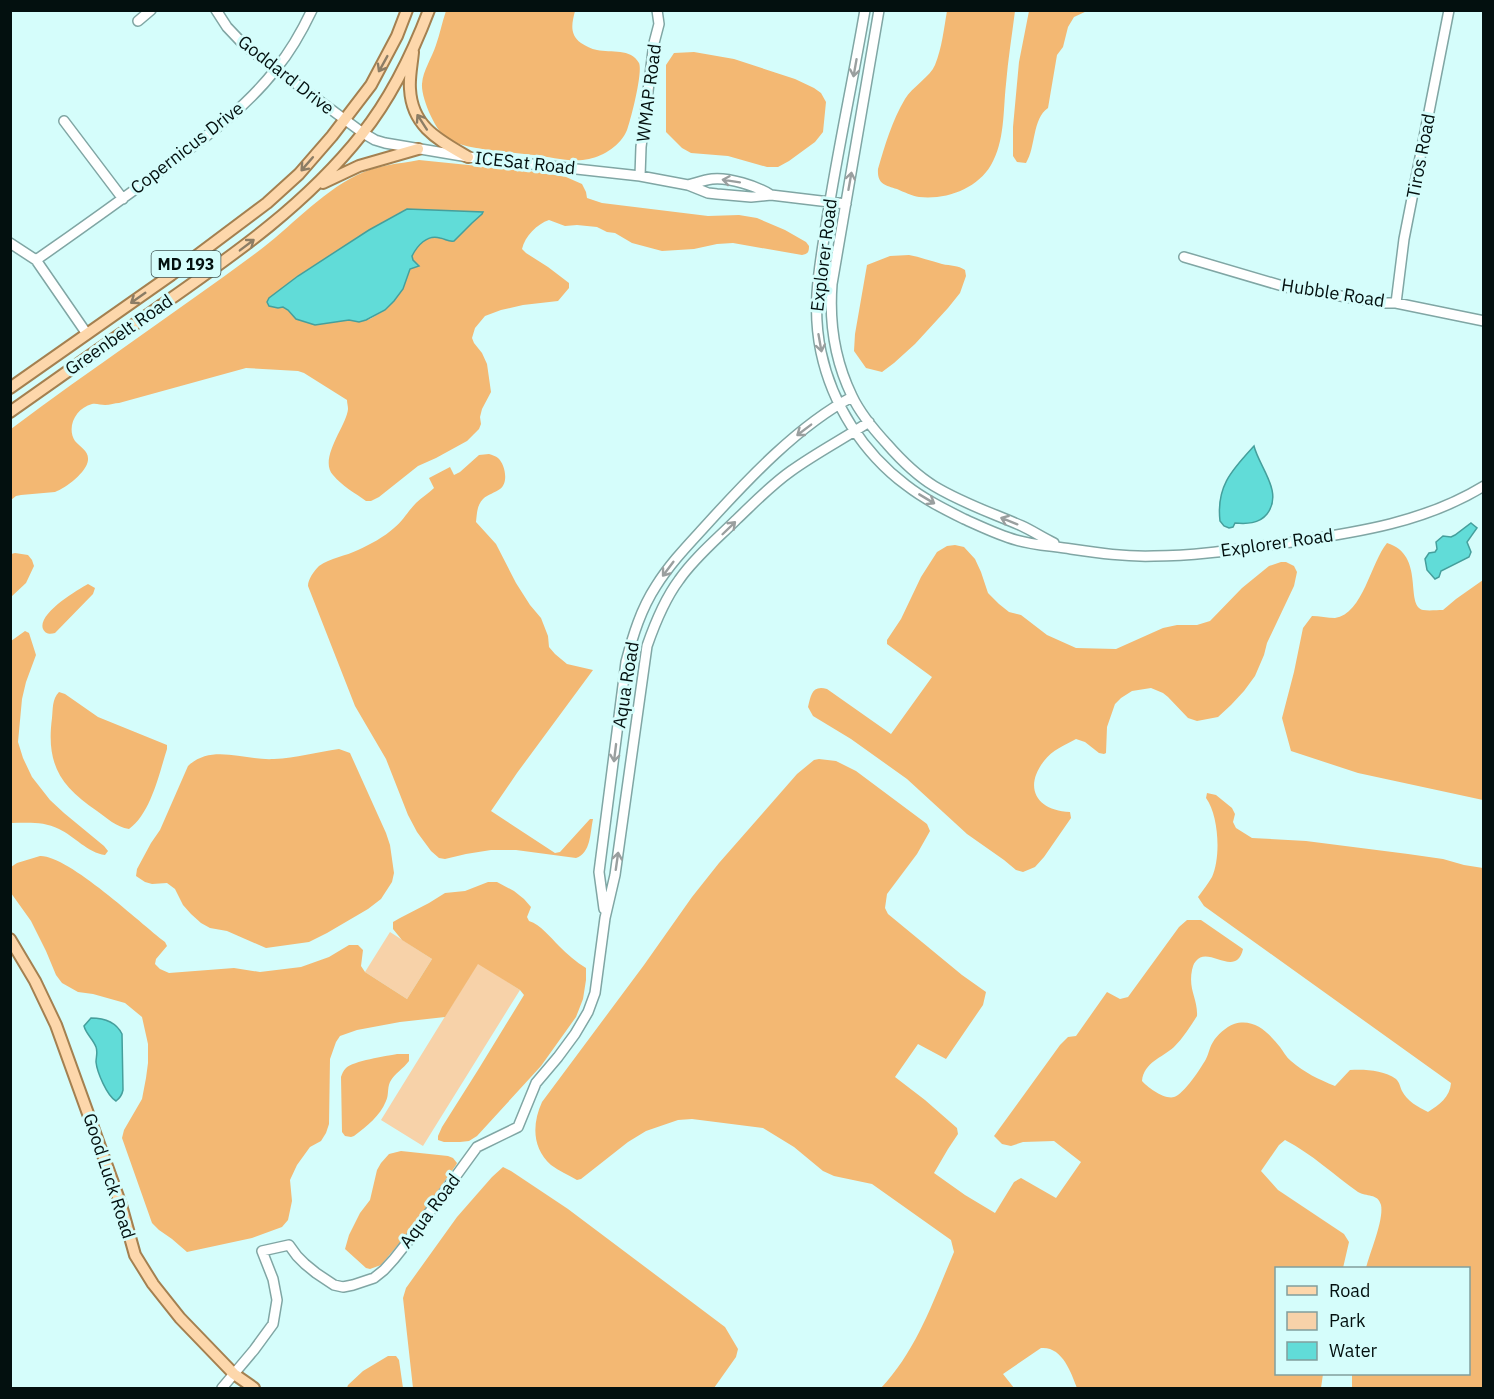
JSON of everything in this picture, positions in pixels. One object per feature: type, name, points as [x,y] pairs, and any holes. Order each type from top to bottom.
[{"type":"main road","name":"Greenbelt Road","points":[[10,388],[171,275],[267,203],[299,174],[371,85],[397,36],[407,10]]},
{"type":"main road","name":"Greenbelt Road","points":[[10,412],[234,255],[315,187],[363,133],[395,82],[414,46],[429,10]]},
{"type":"main road","points":[[414,46],[410,89],[413,107],[419,121],[439,141],[468,157]]},
{"type":"main road","points":[[315,187],[359,166],[418,149]]},
{"type":"main road","name":"Good Luck Road","points":[[10,939],[35,981],[56,1025],[121,1205],[135,1256],[153,1284],[180,1318],[234,1374],[254,1389]]},
{"type":"street","points":[[138,21],[151,10]]},
{"type":"street","name":"Goddard Drive","points":[[216,10],[227,27],[240,40],[363,133]]},
{"type":"street","name":"Copernicus Drive","points":[[36,260],[123,199],[214,130],[276,69],[312,10]]},
{"type":"street","name":"WMAP Road","points":[[640,176],[641,147],[654,43],[659,24],[657,10]]},
{"type":"street","name":"Explorer Road","points":[[865,10],[817,282],[816,323],[821,352],[839,404],[855,431],[876,458],[905,485],[976,525],[1016,540],[1111,555],[1151,556],[1192,555],[1253,548],[1378,528],[1443,507],[1484,486]]},
{"type":"street","name":"Explorer Road","points":[[879,10],[832,284],[830,306],[842,372],[852,397],[869,422],[895,454],[915,473],[957,499],[1021,526],[1062,547]]},
{"type":"street","name":"Tiros Road","points":[[1396,303],[1404,239],[1449,10]]},
{"type":"street","points":[[64,121],[123,199]]},
{"type":"street","name":"ICESat Road","points":[[363,133],[385,143],[418,149],[468,157],[640,176],[688,185],[717,194],[751,197],[771,195],[846,204]]},
{"type":"street","name":"ICESat Road","points":[[688,185],[718,179],[739,182],[771,195]]},
{"type":"street","points":[[10,243],[36,260],[87,334]]},
{"type":"street","name":"Hubble Road","points":[[1184,257],[1286,287],[1383,303],[1396,303],[1484,321]]},
{"type":"street","name":"Aqua Road","points":[[604,918],[599,873],[627,662],[634,632],[643,609],[671,564],[739,489],[787,443],[852,397]]},
{"type":"street","name":"Aqua Road","points":[[234,1374],[273,1324],[277,1300],[273,1279],[262,1251],[290,1245],[305,1264],[334,1285],[352,1286],[374,1278],[413,1235],[477,1147],[518,1127],[536,1083],[558,1057],[588,1012],[595,993],[604,918],[615,875],[647,646],[666,601],[679,579],[694,562],[789,472],[869,422]]},
{"type":"street","points":[[222,1389],[234,1374]]},
{"type":"green space","points":[[390,932],[432,959],[407,999],[365,972]]},
{"type":"green space","points":[[478,963],[520,990],[423,1146],[381,1120]]},
{"type":"shaded area","points":[[446,11],[575,11],[572,24],[577,40],[595,50],[626,53],[639,63],[636,96],[624,135],[606,152],[589,159],[576,160],[478,148],[449,140],[439,130],[430,115],[422,90],[424,74]]},
{"type":"shaded area","points":[[947,11],[1015,11],[1001,136],[996,156],[978,181],[950,195],[919,197],[880,181],[878,169],[900,107],[935,65]]},
{"type":"shaded area","points":[[1029,11],[1087,11],[1074,17],[1068,27],[1063,47],[1057,55],[1048,108],[1039,119],[1026,163],[1017,162],[1013,156],[1013,127],[1019,62]]},
{"type":"shaded area","points":[[694,52],[734,59],[795,79],[814,88],[821,93],[826,102],[823,132],[815,142],[778,167],[767,167],[728,156],[691,153],[682,148],[666,132],[666,65],[674,53]]},
{"type":"shaded area","points":[[419,160],[566,177],[582,184],[587,198],[602,203],[708,216],[739,215],[757,218],[806,242],[809,250],[802,255],[733,243],[662,251],[632,243],[615,233],[597,227],[565,226],[549,220],[545,222],[529,235],[522,249],[569,283],[569,288],[558,301],[523,305],[485,316],[475,328],[472,338],[487,364],[491,392],[482,409],[479,429],[467,441],[418,466],[371,501],[366,501],[344,486],[329,468],[331,451],[348,409],[347,400],[298,371],[246,368],[119,403],[86,406],[77,414],[72,424],[72,436],[87,454],[88,460],[84,470],[65,487],[55,492],[21,495],[11,500],[11,429],[256,253],[317,201],[343,183],[372,169]],"holes":[[[407,209],[483,212],[456,239],[425,240],[412,256],[419,265],[410,269],[403,289],[385,310],[370,319],[359,322],[349,319],[315,324],[298,320],[283,307],[269,306],[269,298],[298,276],[369,230]]]},
{"type":"shaded area","points":[[909,255],[965,270],[966,276],[960,293],[915,344],[894,363],[882,372],[866,368],[854,351],[867,265],[890,256]]},
{"type":"shaded area","points":[[489,454],[497,457],[503,465],[504,482],[500,489],[481,501],[476,522],[496,544],[516,583],[541,618],[548,636],[549,647],[567,664],[593,670],[491,811],[555,853],[560,852],[590,819],[593,819],[585,852],[576,858],[516,850],[491,850],[445,859],[439,858],[431,851],[408,815],[386,759],[355,706],[308,586],[319,566],[368,545],[397,525],[416,503],[434,488],[429,478],[450,467],[454,475],[479,455]]},
{"type":"shaded area","points":[[1387,543],[1399,549],[1406,558],[1411,568],[1415,599],[1423,610],[1443,610],[1483,580],[1483,800],[1358,773],[1291,751],[1282,718],[1303,628],[1312,616],[1335,618],[1345,614],[1353,607],[1360,598]]},
{"type":"shaded area","points":[[947,546],[964,547],[975,559],[988,593],[999,604],[1009,612],[1021,615],[1047,635],[1076,648],[1116,649],[1163,628],[1197,625],[1210,621],[1242,588],[1269,566],[1286,562],[1294,566],[1297,572],[1294,586],[1267,643],[1255,676],[1244,691],[1218,717],[1197,721],[1188,718],[1163,693],[1151,688],[1132,691],[1115,704],[1107,727],[1106,753],[1099,753],[1085,742],[1076,739],[1047,757],[1038,771],[1034,789],[1042,803],[1059,811],[1070,812],[1071,818],[1044,857],[1035,867],[1023,872],[1016,870],[967,834],[907,779],[851,739],[813,716],[808,707],[815,690],[827,689],[891,734],[932,677],[887,644],[887,640],[937,552]]},
{"type":"shaded area","points":[[11,554],[28,555],[34,566],[26,583],[11,597]]},
{"type":"shaded area","points":[[88,584],[95,588],[93,594],[55,633],[46,632],[43,629],[43,623],[46,616],[67,597]]},
{"type":"shaded area","points":[[25,631],[29,633],[36,655],[22,699],[18,742],[23,758],[32,777],[50,800],[104,846],[108,851],[105,855],[87,848],[53,826],[11,823],[11,641]]},
{"type":"shaded area","points":[[59,692],[98,717],[167,745],[149,803],[137,822],[129,829],[116,824],[84,802],[65,783],[58,772],[51,748],[51,734],[53,704]]},
{"type":"shaded area","points":[[339,749],[350,753],[390,845],[394,873],[392,882],[381,899],[368,909],[309,942],[266,948],[227,931],[210,928],[191,914],[183,905],[175,889],[167,883],[152,884],[136,876],[137,869],[160,830],[188,766],[197,759],[218,754],[274,759]]},
{"type":"shaded area","points":[[814,760],[836,761],[856,771],[927,824],[930,831],[917,854],[887,894],[885,908],[888,914],[986,992],[983,1005],[946,1059],[918,1044],[895,1077],[957,1128],[958,1134],[934,1173],[995,1213],[1014,1182],[1021,1178],[1056,1198],[1081,1162],[1054,1141],[1023,1142],[1011,1146],[1002,1144],[994,1136],[1060,1045],[1068,1037],[1076,1036],[1107,992],[1120,999],[1128,997],[1179,927],[1187,920],[1201,920],[1243,949],[1234,961],[1201,957],[1194,963],[1191,983],[1197,1016],[1174,1047],[1154,1061],[1143,1075],[1142,1081],[1161,1095],[1174,1097],[1178,1095],[1200,1068],[1217,1037],[1228,1027],[1241,1023],[1260,1028],[1271,1036],[1296,1065],[1335,1086],[1350,1070],[1380,1072],[1396,1079],[1407,1098],[1428,1112],[1449,1092],[1451,1083],[1204,906],[1198,897],[1212,877],[1217,859],[1216,826],[1214,815],[1206,798],[1207,793],[1216,795],[1232,808],[1236,828],[1252,838],[1306,841],[1408,854],[1483,868],[1483,1388],[1352,1388],[1352,1375],[1470,1375],[1470,1267],[1366,1267],[1380,1219],[1379,1201],[1375,1197],[1361,1194],[1314,1158],[1285,1140],[1261,1171],[1278,1190],[1344,1234],[1349,1242],[1343,1267],[1275,1267],[1275,1375],[1323,1375],[1321,1388],[1077,1388],[1065,1361],[1055,1351],[1041,1348],[1003,1374],[1014,1388],[881,1388],[915,1341],[954,1252],[951,1240],[872,1184],[834,1176],[823,1171],[794,1147],[763,1128],[692,1119],[678,1120],[646,1131],[628,1142],[581,1179],[577,1180],[551,1165],[537,1143],[535,1127],[542,1102],[719,863],[797,774]]},
{"type":"shaded area","points":[[40,856],[68,866],[122,906],[165,942],[167,946],[156,959],[155,964],[169,973],[234,968],[260,972],[301,967],[329,957],[349,945],[358,945],[363,950],[361,966],[365,972],[407,999],[432,959],[402,940],[393,929],[393,922],[445,893],[465,891],[488,882],[497,882],[524,899],[531,907],[527,917],[529,921],[541,928],[568,955],[586,968],[583,999],[576,1017],[541,1066],[477,1136],[469,1141],[444,1142],[438,1140],[438,1136],[524,995],[520,990],[478,964],[445,1017],[400,1022],[357,1030],[340,1036],[330,1059],[329,1124],[321,1141],[310,1147],[290,1180],[292,1201],[288,1220],[282,1227],[252,1238],[187,1252],[152,1223],[122,1138],[124,1130],[142,1099],[146,1078],[148,1044],[142,1017],[125,1003],[78,992],[62,983],[31,921],[11,893],[11,867]]},
{"type":"shaded area","points":[[397,1054],[409,1054],[409,1061],[390,1082],[387,1099],[377,1116],[354,1136],[345,1136],[342,1132],[341,1077],[343,1071],[355,1063]]},
{"type":"shaded area","points":[[401,1151],[448,1156],[457,1163],[411,1229],[381,1265],[366,1268],[345,1249],[349,1235],[360,1213],[370,1200],[377,1170],[381,1163],[389,1154]]},
{"type":"shaded area","points":[[503,1167],[568,1209],[725,1327],[738,1349],[736,1357],[714,1388],[413,1388],[403,1298],[406,1288],[457,1217]]},
{"type":"shaded area","points":[[388,1356],[396,1356],[399,1360],[403,1388],[347,1388],[363,1371]]},
{"type":"water","points":[[407,209],[483,212],[454,241],[435,237],[427,239],[420,245],[412,256],[419,266],[410,269],[403,289],[385,310],[366,320],[315,325],[296,319],[283,307],[269,306],[267,302],[269,298],[298,276],[369,230]]},
{"type":"water","points":[[1254,446],[1272,488],[1272,506],[1260,520],[1235,523],[1229,528],[1220,521],[1219,509],[1223,488],[1227,479]]},
{"type":"water","points":[[1471,523],[1477,528],[1467,542],[1471,552],[1469,557],[1441,571],[1439,577],[1435,579],[1427,570],[1425,559],[1429,553],[1435,552],[1436,542],[1443,536],[1451,537]]},
{"type":"water","points":[[91,1018],[109,1021],[122,1034],[123,1090],[116,1101],[109,1094],[100,1077],[96,1062],[96,1047],[84,1026]]}]
